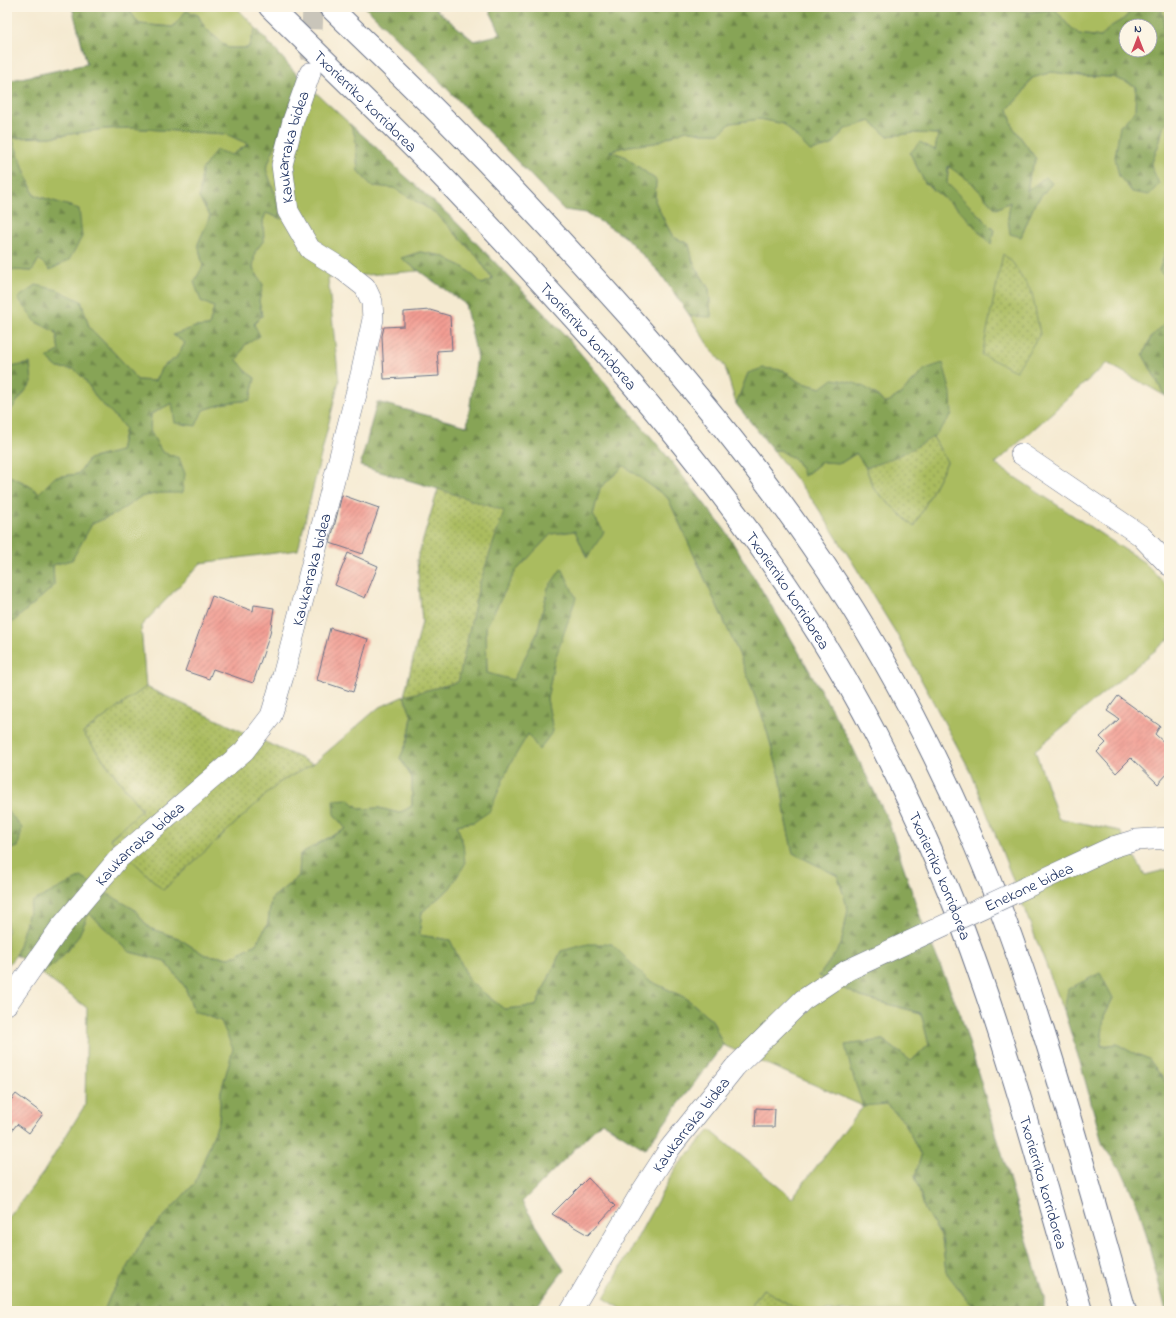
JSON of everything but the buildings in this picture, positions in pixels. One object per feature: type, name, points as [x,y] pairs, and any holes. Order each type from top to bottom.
[{"type":"highway","name":"Txorierriko korridorea","points":[[270,7],[438,172],[541,281],[619,369],[723,496],[788,586],[826,647],[889,760],[928,842],[962,925],[991,1006],[1015,1082],[1081,1311]]},
{"type":"highway","points":[[330,7],[468,143],[572,252],[675,370],[747,458],[787,510],[824,563],[863,625],[927,741],[967,825],[1002,910],[1031,992],[1056,1070],[1125,1311]]},
{"type":"street","name":"Kaukarraka bidea","points":[[7,1004],[60,928],[119,858],[244,751],[271,716],[285,669],[361,375],[373,319],[372,302],[365,287],[342,269],[310,249],[288,211],[282,165],[293,122],[310,73]]},
{"type":"street","points":[[1021,454],[1140,536],[1169,565]]},
{"type":"street","name":"Enekone bidea","points":[[848,970],[1113,847],[1136,840],[1169,838]]},
{"type":"street","name":"Kaukarraka bidea","points":[[571,1311],[637,1199],[670,1148],[735,1068],[803,1000],[848,970]]},
{"type":"green space","points":[[72,7],[127,7],[139,24],[173,27],[186,11],[198,15],[205,28],[228,48],[248,48],[256,28],[301,79],[266,169],[282,219],[266,213],[263,221],[264,240],[255,252],[253,268],[263,285],[259,301],[262,316],[254,324],[260,336],[245,345],[237,360],[248,373],[255,378],[250,400],[226,403],[203,410],[196,426],[175,423],[172,403],[151,414],[150,431],[162,452],[179,458],[185,474],[182,493],[160,493],[140,497],[117,513],[92,524],[72,560],[53,565],[54,586],[7,627],[7,475],[25,483],[39,493],[55,477],[78,474],[89,459],[120,451],[125,428],[98,400],[85,380],[74,369],[58,368],[47,358],[59,351],[56,332],[36,322],[18,298],[36,285],[58,290],[81,301],[89,327],[121,360],[137,380],[155,381],[162,367],[176,358],[185,343],[173,335],[195,327],[209,326],[214,307],[201,301],[194,282],[203,266],[198,244],[210,216],[199,198],[202,170],[216,150],[232,155],[248,144],[226,134],[128,128],[104,129],[51,137],[12,138],[34,195],[79,209],[82,237],[69,260],[50,270],[39,259],[32,271],[7,271],[7,81],[87,64]]},
{"type":"green space","points":[[127,7],[236,7],[256,28],[248,48],[228,48],[205,28],[198,15],[186,11],[173,27],[139,24]]},
{"type":"green space","points":[[365,7],[433,7],[474,41],[501,34],[488,7],[1011,7],[1029,12],[1055,9],[1067,24],[1079,34],[1101,37],[1110,27],[1118,22],[1118,58],[1158,58],[1158,18],[1125,18],[1133,7],[1161,7],[1164,19],[1164,43],[1169,40],[1169,121],[1164,124],[1159,144],[1151,165],[1159,184],[1149,195],[1132,192],[1119,176],[1115,157],[1120,126],[1135,112],[1136,86],[1113,77],[1082,76],[1052,72],[1032,78],[1022,94],[1008,109],[1013,127],[1036,159],[1030,173],[1027,191],[1045,177],[1052,183],[1035,203],[1021,237],[1010,234],[1008,219],[1010,202],[996,209],[971,182],[948,166],[947,183],[994,230],[991,244],[958,209],[925,183],[910,153],[920,142],[935,150],[938,134],[915,133],[887,136],[870,121],[845,129],[832,145],[810,151],[784,124],[760,119],[731,123],[720,133],[702,133],[686,130],[655,143],[629,146],[610,151],[624,156],[656,180],[655,201],[673,237],[689,244],[693,262],[709,289],[711,317],[690,316],[660,273],[624,236],[586,213],[564,210],[430,71]]},
{"type":"green space","points":[[1011,7],[1133,7],[1125,18],[1118,18],[1118,22],[1110,27],[1101,37],[1079,34],[1067,24],[1055,9],[1029,12]]},
{"type":"green space","points":[[1161,7],[1169,7],[1169,40],[1164,43],[1164,19]]},
{"type":"green space","points":[[1052,72],[1082,76],[1113,77],[1136,86],[1135,112],[1120,126],[1151,165],[1159,144],[1164,124],[1169,121],[1169,243],[1159,271],[1169,281],[1169,319],[1151,337],[1143,355],[1165,396],[1107,363],[995,464],[1145,563],[1169,588],[1169,639],[1035,750],[1058,818],[1120,831],[1145,875],[1169,869],[1169,1087],[1149,1059],[1131,1052],[1117,1044],[1101,1046],[1104,1016],[1113,998],[1069,989],[1064,1011],[971,772],[896,633],[853,563],[816,505],[773,450],[780,450],[797,461],[804,476],[822,462],[841,463],[857,453],[866,468],[874,489],[914,527],[947,462],[933,437],[952,414],[925,369],[902,393],[885,404],[876,394],[821,388],[799,382],[783,370],[748,373],[736,404],[725,367],[706,342],[690,316],[711,316],[709,289],[693,262],[689,244],[673,237],[664,220],[655,201],[656,180],[624,156],[609,151],[629,146],[655,143],[686,130],[702,133],[720,133],[731,123],[760,119],[784,124],[810,151],[832,145],[845,129],[871,121],[887,136],[915,133],[939,134],[935,150],[910,153],[925,183],[958,209],[990,243],[994,230],[947,183],[949,165],[971,182],[996,209],[1010,202],[1008,219],[1021,237],[1035,203],[1052,183],[1027,191],[1030,173],[1036,159],[1013,127],[1008,109],[1022,94],[1032,78]]},
{"type":"green space","points":[[301,79],[350,124],[355,136],[358,171],[371,185],[394,188],[437,214],[478,258],[493,280],[482,284],[466,269],[443,256],[420,252],[402,258],[418,271],[328,278],[339,381],[298,550],[201,563],[141,626],[146,687],[83,733],[142,811],[110,838],[163,890],[280,782],[313,764],[378,708],[404,696],[412,717],[408,740],[400,758],[412,778],[412,806],[399,813],[379,808],[360,809],[348,799],[334,814],[346,829],[300,854],[299,876],[271,899],[268,923],[256,944],[230,958],[205,955],[178,938],[149,928],[134,909],[118,900],[32,902],[16,955],[7,966],[7,850],[18,847],[7,810],[7,627],[54,586],[53,565],[72,559],[92,524],[117,513],[140,497],[160,493],[182,492],[150,431],[151,414],[172,403],[203,410],[226,403],[250,400],[255,378],[248,373],[237,360],[254,324],[262,316],[259,301],[263,285],[253,268],[255,252],[264,240],[263,221],[266,213],[282,219],[266,169]]},
{"type":"green space","points":[[350,124],[454,220],[565,335],[667,456],[725,530],[785,628],[849,740],[888,820],[921,919],[961,1016],[1044,1298],[1044,1311],[981,1311],[968,1301],[946,1272],[942,1238],[925,1210],[915,1176],[921,1156],[904,1121],[886,1104],[863,1106],[852,1073],[845,1045],[883,1040],[911,1061],[929,1045],[921,1013],[861,997],[819,976],[841,945],[848,910],[838,876],[793,853],[786,822],[781,780],[764,721],[740,656],[668,498],[624,466],[600,488],[593,515],[604,532],[587,558],[575,531],[551,534],[515,572],[486,627],[487,673],[513,680],[537,634],[548,588],[562,568],[576,598],[554,662],[547,699],[553,731],[539,750],[528,734],[509,766],[490,811],[474,822],[457,825],[463,844],[465,864],[450,888],[422,912],[419,935],[450,940],[470,982],[504,1009],[536,1006],[561,951],[588,944],[612,944],[648,980],[686,998],[712,1020],[723,1045],[645,1149],[602,1122],[522,1202],[564,1270],[533,1311],[104,1311],[111,1294],[145,1237],[195,1183],[219,1121],[221,1091],[233,1049],[221,1021],[194,1011],[185,987],[165,961],[130,952],[89,913],[78,937],[58,961],[42,974],[16,955],[32,902],[81,877],[134,909],[149,928],[178,938],[205,955],[230,958],[256,944],[268,923],[271,899],[299,876],[300,854],[346,829],[334,814],[333,800],[348,799],[360,809],[379,808],[399,813],[412,806],[412,778],[400,758],[408,740],[412,717],[404,696],[458,682],[479,585],[504,511],[438,489],[360,466],[377,402],[467,426],[477,356],[465,304],[401,258],[420,252],[443,256],[466,269],[482,284],[493,279],[478,258],[437,214],[394,188],[372,186],[358,171],[355,136]]},
{"type":"green space","points":[[128,128],[226,134],[248,144],[232,155],[199,198],[210,216],[198,244],[203,266],[201,301],[214,307],[209,326],[195,327],[173,335],[185,343],[176,358],[162,367],[155,381],[137,380],[121,360],[89,327],[81,301],[36,322],[56,332],[59,351],[47,358],[58,368],[74,369],[85,380],[98,400],[125,428],[120,451],[89,459],[78,474],[55,477],[39,493],[25,483],[7,475],[7,415],[32,382],[30,364],[7,368],[7,271],[32,271],[39,259],[79,209],[34,195],[12,138],[51,137],[104,129]]},
{"type":"green space","points":[[1169,243],[1169,281],[1159,271]]},
{"type":"green space","points":[[1003,254],[1013,263],[1032,293],[1040,334],[1016,371],[982,355]]},
{"type":"green space","points":[[1169,319],[1169,393],[1165,396],[1143,355],[1151,337]]},
{"type":"green space","points":[[30,363],[32,382],[7,415],[7,368]]},
{"type":"green space","points":[[943,363],[951,393],[952,414],[946,423],[934,436],[920,446],[902,455],[866,468],[856,453],[841,463],[822,462],[804,476],[797,461],[780,450],[773,450],[736,404],[748,373],[763,368],[783,370],[799,382],[821,388],[833,379],[856,384],[873,393],[885,404],[902,393],[925,369]]},
{"type":"green space","points":[[933,437],[947,462],[914,527],[874,489],[866,468],[900,455]]},
{"type":"green space","points":[[624,466],[668,498],[740,656],[764,721],[781,780],[786,822],[793,853],[838,876],[848,910],[841,945],[819,976],[861,997],[921,1013],[929,1045],[911,1061],[883,1040],[846,1045],[852,1073],[904,1121],[921,1156],[915,1176],[925,1210],[942,1238],[946,1272],[968,1301],[981,1311],[800,1311],[763,1289],[748,1311],[625,1311],[604,1298],[675,1169],[710,1130],[792,1198],[863,1106],[723,1045],[712,1020],[686,998],[648,980],[612,944],[561,951],[536,1006],[504,1009],[470,982],[450,940],[419,935],[422,912],[450,888],[463,844],[457,825],[474,822],[528,734],[553,731],[547,699],[554,662],[562,568],[548,588],[537,634],[513,681],[487,673],[486,627],[515,572],[551,534],[575,531],[587,558],[593,515],[600,488]]},
{"type":"green space","points":[[438,489],[504,511],[479,585],[458,682],[404,696],[422,622],[417,560]]},
{"type":"green space","points":[[146,687],[313,764],[280,782],[163,890],[110,839],[142,810],[83,733]]},
{"type":"green space","points":[[7,810],[22,828],[18,847],[7,850]]},
{"type":"green space","points":[[89,913],[130,952],[165,961],[185,987],[194,1011],[221,1021],[234,1049],[221,1091],[219,1121],[195,1183],[145,1237],[111,1294],[104,1311],[7,1311],[7,1220],[43,1173],[85,1105],[87,1008],[42,974],[58,961],[78,937]]},
{"type":"green space","points":[[1100,973],[1113,998],[1104,1016],[1101,1046],[1117,1044],[1131,1052],[1149,1059],[1169,1087],[1169,1311],[1166,1311],[1140,1211],[1123,1173],[1103,1146],[1064,1011],[1068,989]]},
{"type":"green space","points":[[763,1289],[800,1311],[748,1311]]},
{"type":"tunnel","points":[[311,60],[313,7]]}]
